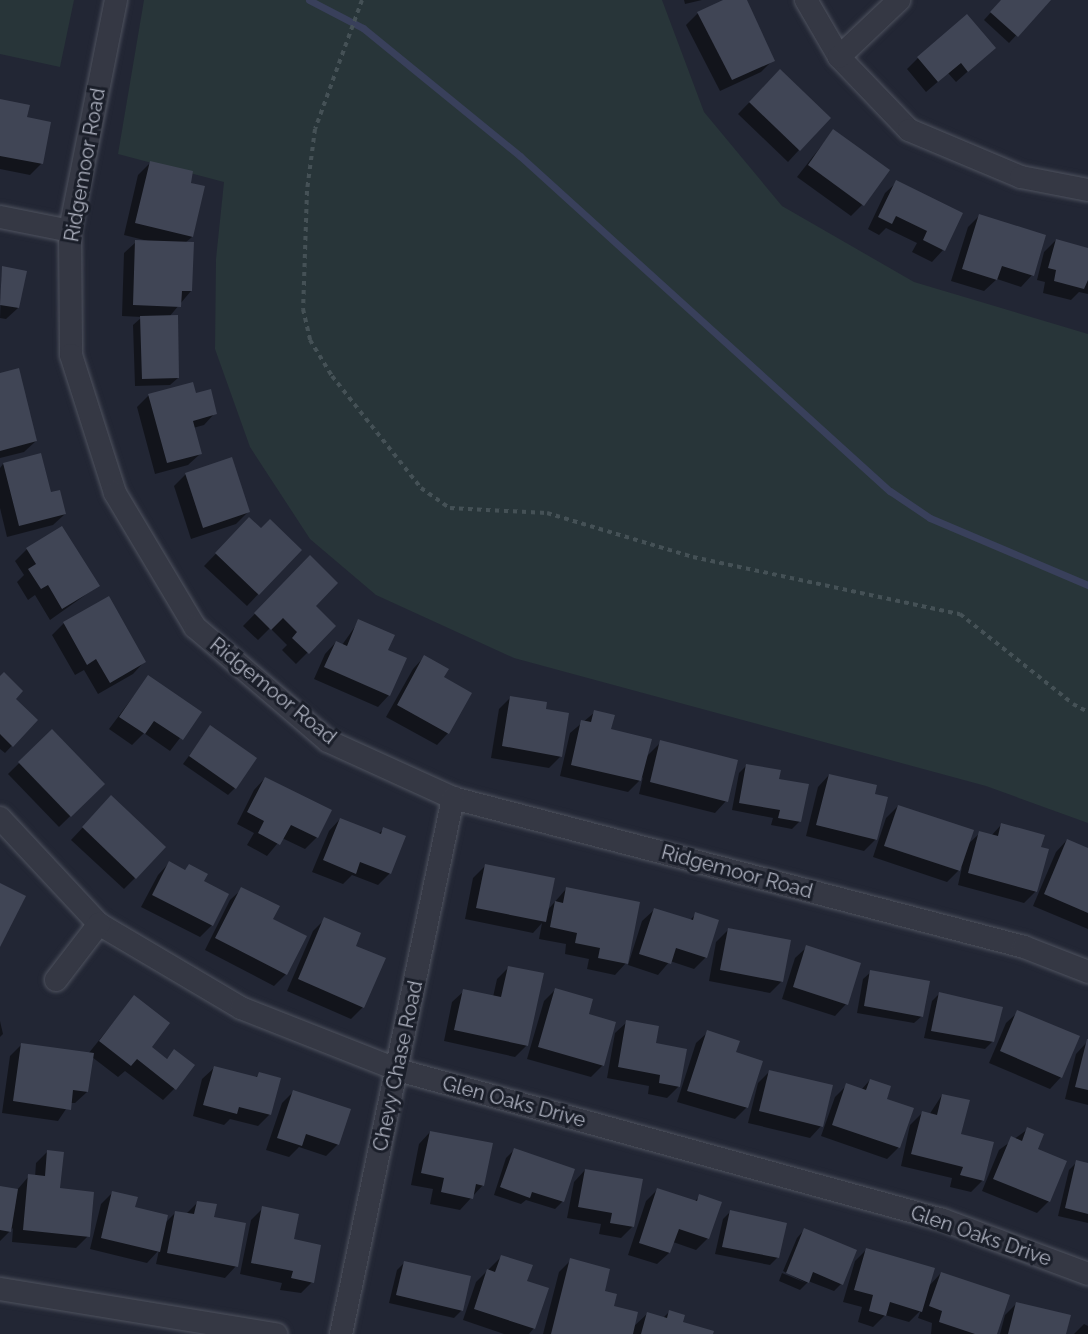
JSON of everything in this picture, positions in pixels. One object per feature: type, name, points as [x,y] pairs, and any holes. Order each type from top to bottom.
[{"type":"street","name":"Ridgemoor Road","points":[[116,0],[70,231],[71,355],[115,493],[195,627],[328,741],[453,798],[1024,947],[1088,972]]},
{"type":"street","points":[[806,0],[839,57],[909,130],[1021,177],[1088,190]]},
{"type":"street","points":[[839,57],[899,0]]},
{"type":"street","points":[[0,217],[70,231]]},
{"type":"street","name":"Chevy Chase Road","points":[[341,1334],[453,798]]},
{"type":"street","name":"Glen Oaks Drive","points":[[0,818],[99,924],[241,1008],[398,1070],[943,1220],[1088,1274]]},
{"type":"street","points":[[56,981],[99,924]]},
{"type":"street","points":[[0,1289],[276,1334]]},
{"type":"path","points":[[362,0],[315,129],[307,191],[303,309],[310,340],[332,376],[422,488],[450,507],[547,513],[693,557],[960,614],[1073,704],[1088,712]]},
{"type":"shaded area","points":[[0,0],[74,0],[60,67],[0,54]]},
{"type":"shaded area","points":[[144,0],[662,0],[704,112],[782,206],[914,282],[1088,334],[1088,823],[986,786],[514,658],[376,595],[310,539],[250,447],[215,349],[216,259],[224,182],[118,154]]},
{"type":"building","points":[[723,0],[747,0],[775,61],[732,80],[697,12]]},
{"type":"building","points":[[1001,0],[1051,0],[1018,37],[990,12]]},
{"type":"building","points":[[967,14],[996,48],[968,72],[961,63],[938,82],[917,57]]},
{"type":"building","points":[[780,69],[831,118],[800,151],[749,102]]},
{"type":"building","points":[[0,99],[30,105],[27,117],[51,122],[43,164],[0,156]]},
{"type":"building","points":[[833,129],[890,170],[864,206],[808,165]]},
{"type":"building","points":[[150,161],[193,171],[191,183],[205,186],[193,237],[135,223]]},
{"type":"building","points":[[896,180],[963,213],[945,251],[923,240],[927,231],[896,216],[892,224],[878,217]]},
{"type":"building","points":[[979,214],[1046,235],[1034,276],[1002,266],[997,280],[962,269]]},
{"type":"building","points":[[1056,239],[1088,248],[1088,280],[1084,289],[1054,281],[1056,270],[1048,268]]},
{"type":"building","points":[[135,240],[194,242],[192,291],[182,291],[181,307],[133,305]]},
{"type":"building","points":[[2,266],[27,271],[19,308],[0,305]]},
{"type":"building","points":[[178,315],[179,378],[142,379],[140,316]]},
{"type":"building","points":[[19,368],[37,441],[0,451],[0,373]]},
{"type":"building","points":[[193,382],[196,393],[211,389],[217,414],[193,421],[202,454],[167,463],[148,394]]},
{"type":"building","points":[[41,453],[51,492],[60,490],[66,514],[19,526],[3,463]]},
{"type":"building","points":[[232,457],[250,512],[203,528],[185,473]]},
{"type":"building","points":[[249,517],[261,528],[270,519],[302,550],[259,595],[215,553]]},
{"type":"building","points":[[62,526],[100,586],[62,609],[48,585],[41,589],[28,569],[36,564],[26,548]]},
{"type":"building","points":[[310,555],[338,583],[316,606],[336,626],[309,654],[292,638],[297,632],[283,618],[271,630],[254,613]]},
{"type":"building","points":[[109,596],[146,662],[110,683],[96,659],[87,665],[63,622]]},
{"type":"building","points":[[358,619],[395,635],[388,650],[407,658],[390,696],[324,667],[336,641],[347,646]]},
{"type":"building","points":[[424,655],[449,669],[444,677],[472,693],[449,734],[397,705]]},
{"type":"building","points":[[4,672],[23,691],[16,699],[38,720],[13,747],[0,734],[0,676]]},
{"type":"building","points":[[148,675],[202,712],[183,740],[154,721],[145,734],[119,717]]},
{"type":"building","points":[[510,696],[547,702],[546,709],[569,713],[562,757],[502,746]]},
{"type":"building","points":[[594,710],[615,715],[611,729],[652,739],[641,781],[571,765],[581,720],[591,722]]},
{"type":"building","points":[[210,725],[257,758],[236,789],[189,756]]},
{"type":"building","points":[[52,729],[105,784],[71,817],[18,762]]},
{"type":"building","points":[[660,740],[738,760],[728,802],[650,782]]},
{"type":"building","points":[[746,764],[781,770],[779,779],[809,784],[801,822],[778,818],[780,810],[739,803]]},
{"type":"building","points":[[829,774],[877,785],[875,794],[888,797],[877,840],[816,825]]},
{"type":"building","points":[[265,777],[332,810],[318,838],[291,825],[280,845],[258,833],[264,821],[247,812]]},
{"type":"building","points":[[111,795],[166,847],[136,879],[82,827]]},
{"type":"building","points":[[898,805],[974,830],[960,871],[884,846]]},
{"type":"building","points":[[340,818],[381,834],[383,827],[406,836],[391,874],[360,862],[356,874],[323,860]]},
{"type":"building","points":[[1001,823],[1045,835],[1041,847],[1049,849],[1037,892],[968,873],[979,831],[998,836]]},
{"type":"building","points":[[1067,839],[1088,848],[1088,913],[1044,894]]},
{"type":"building","points":[[169,861],[185,870],[189,864],[208,874],[204,881],[229,894],[213,926],[152,895]]},
{"type":"building","points":[[485,864],[555,878],[546,922],[476,908]]},
{"type":"building","points":[[0,883],[26,896],[0,947]]},
{"type":"building","points":[[241,887],[280,906],[273,919],[307,936],[287,975],[215,938]]},
{"type":"building","points":[[566,887],[640,902],[628,964],[598,958],[600,948],[575,943],[577,933],[550,927],[555,901],[563,903]]},
{"type":"building","points":[[654,908],[693,920],[695,912],[719,920],[707,958],[676,948],[671,964],[639,954]]},
{"type":"building","points":[[324,917],[361,933],[356,946],[386,958],[364,1008],[298,979]]},
{"type":"building","points":[[728,928],[791,940],[783,982],[720,970]]},
{"type":"building","points":[[806,945],[861,963],[848,1005],[793,987]]},
{"type":"building","points":[[508,966],[544,973],[528,1046],[454,1030],[463,989],[501,997]]},
{"type":"building","points":[[870,970],[930,981],[923,1017],[864,1006]]},
{"type":"building","points":[[555,988],[593,999],[589,1014],[616,1022],[604,1066],[538,1047]]},
{"type":"building","points":[[939,992],[1003,1007],[994,1042],[931,1031]]},
{"type":"building","points":[[134,995],[170,1023],[152,1047],[167,1059],[174,1049],[195,1065],[176,1090],[137,1059],[131,1066],[99,1041]]},
{"type":"building","points":[[1017,1010],[1080,1036],[1062,1078],[1000,1051]]},
{"type":"building","points":[[626,1020],[659,1026],[656,1043],[687,1049],[680,1087],[659,1083],[660,1075],[618,1067]]},
{"type":"building","points":[[707,1030],[740,1041],[736,1052],[763,1061],[748,1108],[687,1091]]},
{"type":"building","points":[[1088,1039],[1088,1090],[1075,1087]]},
{"type":"building","points":[[21,1043],[94,1053],[88,1092],[73,1090],[71,1110],[13,1101]]},
{"type":"building","points":[[214,1066],[257,1077],[259,1072],[281,1078],[271,1115],[239,1107],[237,1114],[203,1105]]},
{"type":"building","points":[[769,1070],[833,1085],[823,1127],[759,1111]]},
{"type":"building","points":[[870,1079],[891,1086],[887,1099],[914,1108],[900,1148],[832,1125],[846,1083],[866,1090]]},
{"type":"building","points":[[293,1090],[351,1109],[339,1145],[306,1134],[302,1146],[277,1138]]},
{"type":"building","points":[[942,1094],[970,1100],[961,1134],[994,1142],[984,1181],[960,1175],[963,1167],[911,1154],[922,1111],[937,1115]]},
{"type":"building","points":[[1027,1127],[1044,1134],[1038,1149],[1067,1161],[1050,1202],[993,1179],[1011,1136],[1022,1141]]},
{"type":"building","points":[[430,1131],[493,1143],[484,1186],[476,1184],[473,1199],[441,1192],[444,1178],[421,1173]]},
{"type":"building","points":[[514,1148],[575,1169],[564,1202],[532,1192],[530,1198],[500,1187]]},
{"type":"building","points":[[47,1150],[64,1152],[60,1188],[94,1192],[90,1237],[23,1230],[28,1174],[45,1176]]},
{"type":"building","points":[[1076,1160],[1088,1163],[1088,1214],[1065,1208]]},
{"type":"building","points":[[585,1169],[643,1179],[634,1227],[610,1223],[612,1213],[578,1207]]},
{"type":"building","points":[[0,1186],[18,1189],[11,1232],[0,1230]]},
{"type":"building","points":[[657,1188],[697,1201],[699,1194],[722,1202],[709,1239],[679,1229],[670,1253],[639,1243]]},
{"type":"building","points":[[112,1191],[138,1197],[135,1207],[168,1215],[160,1252],[101,1238]]},
{"type":"building","points":[[197,1201],[217,1204],[214,1217],[246,1223],[238,1267],[167,1253],[175,1211],[194,1214]]},
{"type":"building","points":[[262,1206],[299,1214],[294,1239],[321,1245],[314,1283],[291,1278],[293,1271],[251,1263]]},
{"type":"building","points":[[730,1210],[787,1223],[779,1258],[722,1247]]},
{"type":"building","points":[[804,1228],[857,1250],[843,1285],[813,1272],[809,1283],[786,1273]]},
{"type":"building","points":[[866,1248],[935,1268],[922,1312],[890,1302],[886,1316],[869,1311],[873,1295],[854,1290]]},
{"type":"building","points":[[501,1255],[533,1265],[527,1281],[549,1288],[535,1329],[474,1309],[487,1269],[495,1272]]},
{"type":"building","points":[[570,1258],[610,1269],[605,1291],[617,1294],[614,1306],[638,1312],[633,1334],[551,1334]]},
{"type":"building","points":[[404,1261],[471,1276],[463,1311],[396,1295]]},
{"type":"building","points":[[941,1272],[1010,1295],[997,1334],[975,1334],[939,1322],[942,1311],[929,1306]]},
{"type":"building","points":[[1016,1302],[1071,1315],[1066,1334],[1008,1334]]},
{"type":"building","points":[[669,1310],[685,1315],[683,1322],[714,1331],[713,1334],[641,1334],[647,1312],[667,1318]]},
{"type":"waterway","points":[[309,0],[363,28],[520,156],[890,491],[930,518],[1088,585]]}]
